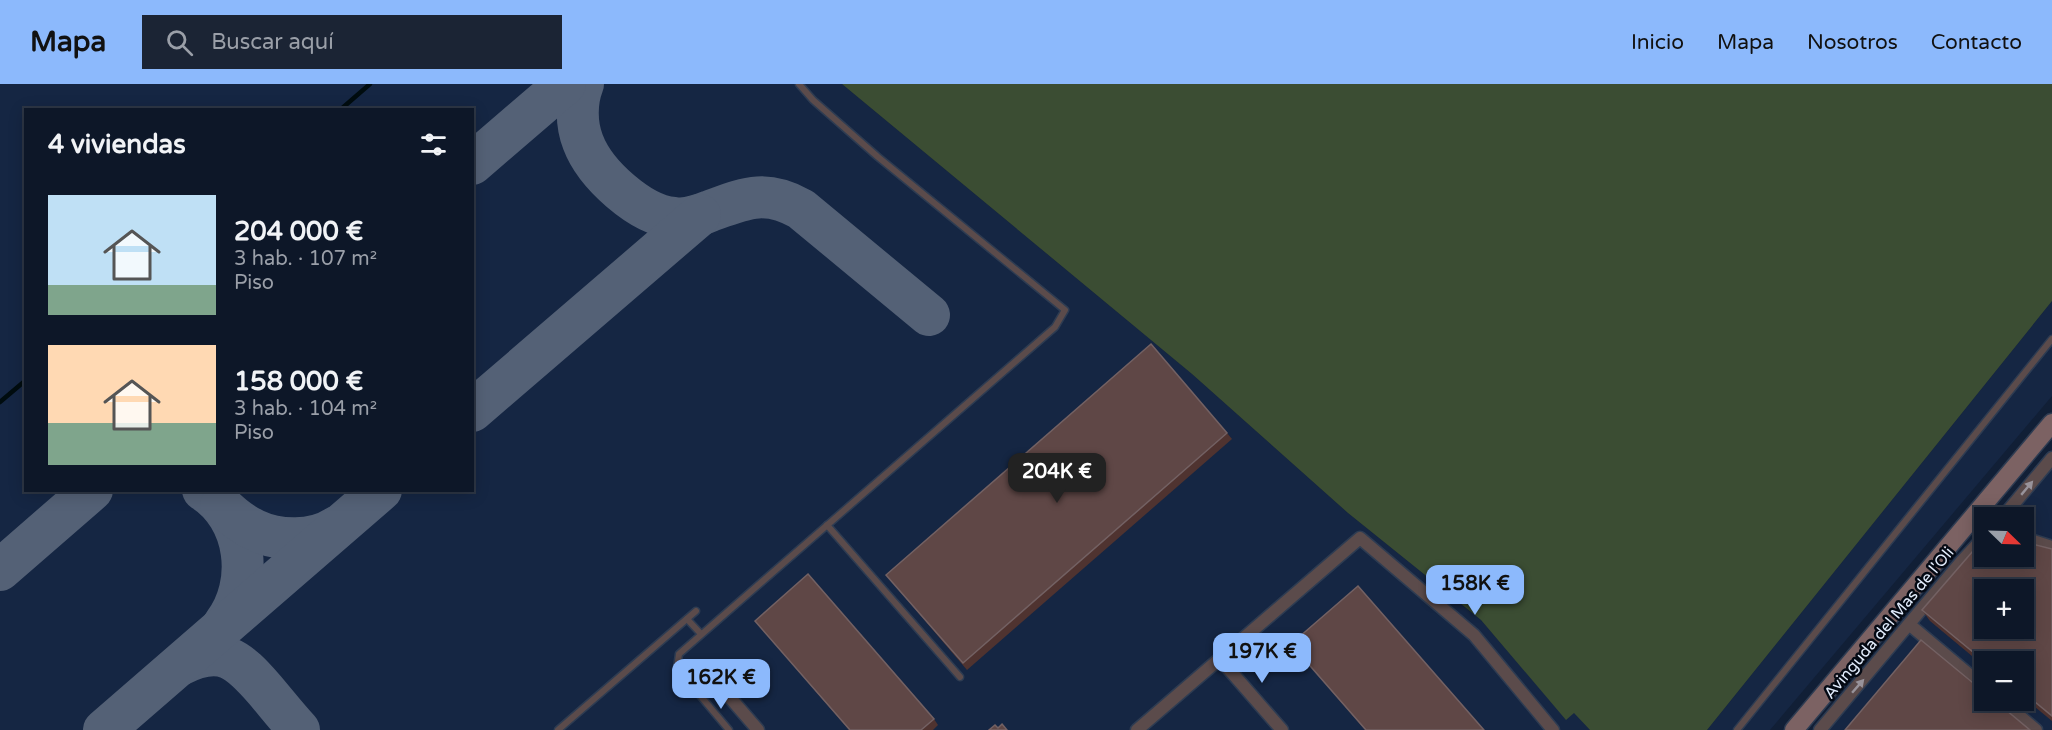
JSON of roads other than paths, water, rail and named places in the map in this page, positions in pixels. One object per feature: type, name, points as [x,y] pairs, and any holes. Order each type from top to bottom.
[{"type":"main road","points":[[1794,730],[2052,423]]},
{"type":"street","points":[[2011,507],[2052,458]]},
{"type":"street","points":[[1137,730],[1360,538],[1474,635],[1553,730]]},
{"type":"street","points":[[2034,541],[2052,547]]},
{"type":"street","name":"Avinguda del Mas de l'Oli","points":[[1820,730],[1974,548]]},
{"type":"street","points":[[1910,625],[1974,679]]},
{"type":"street","points":[[1220,659],[1282,730]]},
{"type":"street","points":[[707,671],[758,730]]},
{"type":"street","points":[[2014,711],[2036,730]]},
{"type":"lane","points":[[729,730],[677,668],[679,654],[1055,327],[1065,310],[878,157],[813,100],[799,84]]},
{"type":"lane","points":[[1737,730],[2052,339]]},
{"type":"lane","points":[[827,525],[960,677]]},
{"type":"lane","points":[[558,730],[696,611]]},
{"type":"lane","points":[[687,618],[701,634]]},
{"type":"waterway","points":[[342,108],[370,84]]},
{"type":"waterway","points":[[0,402],[24,382]]}]
